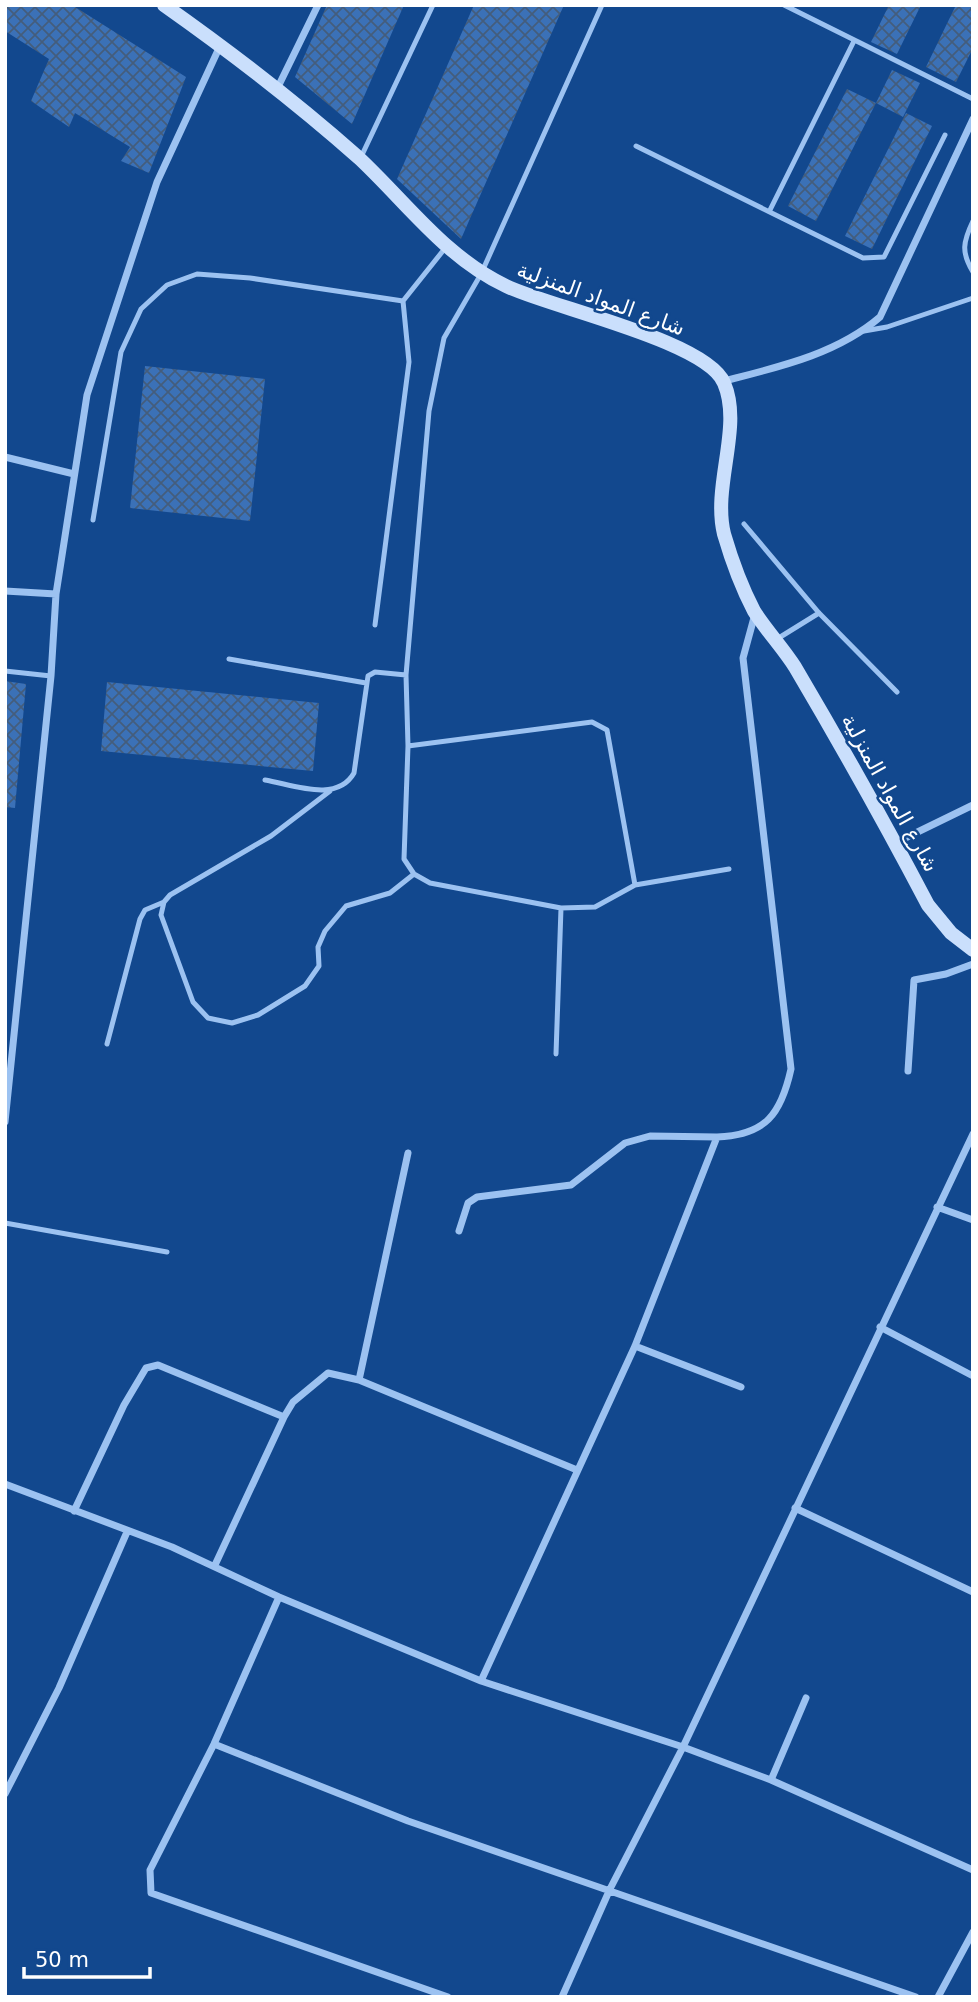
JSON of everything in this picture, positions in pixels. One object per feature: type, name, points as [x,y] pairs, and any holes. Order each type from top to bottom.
[{"type":"street","name":"شارع المواد المنزلية","points":[[164,5],[221,45],[360,159],[446,247],[481,274],[512,289],[661,341],[706,365],[724,381],[730,418],[720,500],[724,534],[756,613],[777,639],[928,905],[951,933],[973,950]]},
{"type":"street","points":[[277,89],[318,5]]},
{"type":"street","points":[[5,1122],[51,676],[56,594],[87,395],[157,182],[221,45]]},
{"type":"street","points":[[724,381],[782,366],[829,349],[864,331],[880,317],[973,119]]},
{"type":"street","points":[[5,457],[74,474]]},
{"type":"street","points":[[5,592],[56,594]]},
{"type":"street","points":[[459,1231],[468,1203],[477,1197],[571,1185],[625,1143],[650,1136],[737,1136],[773,1119],[785,1098],[791,1069],[743,658],[756,613]]},
{"type":"street","points":[[895,843],[973,805]]},
{"type":"street","points":[[908,1071],[914,980],[946,974],[973,964]]},
{"type":"street","points":[[562,1997],[610,1889],[683,1747],[973,1134]]},
{"type":"street","points":[[481,1681],[635,1346],[717,1137]]},
{"type":"street","points":[[359,1380],[408,1153]]},
{"type":"street","points":[[937,1207],[973,1220]]},
{"type":"street","points":[[880,1327],[973,1376]]},
{"type":"street","points":[[635,1346],[741,1387]]},
{"type":"street","points":[[74,1511],[124,1405],[146,1368],[158,1365],[284,1417]]},
{"type":"street","points":[[215,1565],[284,1417],[293,1402],[328,1373],[359,1380],[577,1470]]},
{"type":"street","points":[[5,1484],[215,1565],[279,1597],[481,1681],[683,1747],[771,1780],[972,1866]]},
{"type":"street","points":[[795,1508],[973,1592]]},
{"type":"street","points":[[5,1794],[59,1688],[127,1532]]},
{"type":"street","points":[[279,1597],[214,1744],[150,1870],[150,1893],[448,1997]]},
{"type":"street","points":[[771,1780],[806,1698]]},
{"type":"street","points":[[214,1744],[408,1821],[916,1997]]},
{"type":"street","points":[[938,1997],[973,1932]]},
{"type":"lane","points":[[360,159],[433,5]]},
{"type":"lane","points":[[602,5],[481,274],[444,338],[429,411],[406,675],[408,746],[404,859],[414,874],[430,883],[561,908],[595,907],[635,885],[729,869]]},
{"type":"lane","points":[[783,5],[973,99]]},
{"type":"lane","points":[[770,210],[854,41]]},
{"type":"lane","points":[[636,146],[863,258],[884,257],[945,135]]},
{"type":"lane","points":[[973,221],[963,241],[963,252],[973,272]]},
{"type":"lane","points":[[375,625],[409,362],[403,301],[446,247]]},
{"type":"lane","points":[[93,520],[121,352],[141,309],[167,285],[197,274],[250,278],[403,301]]},
{"type":"lane","points":[[864,331],[887,327],[973,298]]},
{"type":"lane","points":[[744,524],[819,613],[897,692]]},
{"type":"lane","points":[[777,639],[819,613]]},
{"type":"lane","points":[[229,659],[366,683]]},
{"type":"lane","points":[[5,671],[51,676]]},
{"type":"lane","points":[[406,675],[375,672],[368,676],[354,773],[348,784],[330,791],[271,836],[170,895],[164,902],[162,915],[193,1002],[208,1018],[232,1023],[258,1015],[305,986],[319,966],[318,947],[326,931],[346,906],[390,893],[414,874]]},
{"type":"lane","points":[[408,746],[592,722],[607,730],[635,885]]},
{"type":"lane","points":[[265,780],[330,791]]},
{"type":"lane","points":[[107,1044],[140,919],[154,904],[164,902]]},
{"type":"lane","points":[[556,1054],[561,908]]},
{"type":"lane","points":[[5,1223],[167,1252]]},
{"type":"building","points":[[5,5],[72,5],[186,77],[149,173],[121,161],[130,147],[75,113],[69,127],[31,101],[49,59],[5,31]]},
{"type":"building","points":[[327,5],[404,5],[352,124],[295,77]]},
{"type":"building","points":[[474,5],[564,5],[461,239],[397,179]]},
{"type":"building","points":[[889,5],[921,5],[897,54],[871,42]]},
{"type":"building","points":[[956,5],[973,5],[973,48],[956,82],[926,67]]},
{"type":"building","points":[[892,70],[920,83],[903,117],[876,103]]},
{"type":"building","points":[[847,89],[876,103],[816,221],[788,206]]},
{"type":"building","points":[[906,113],[932,126],[872,249],[845,236]]},
{"type":"building","points":[[145,366],[265,379],[250,521],[130,508]]},
{"type":"building","points":[[5,681],[26,684],[15,808],[5,807]]},
{"type":"building","points":[[107,682],[319,703],[313,771],[101,751]]}]
